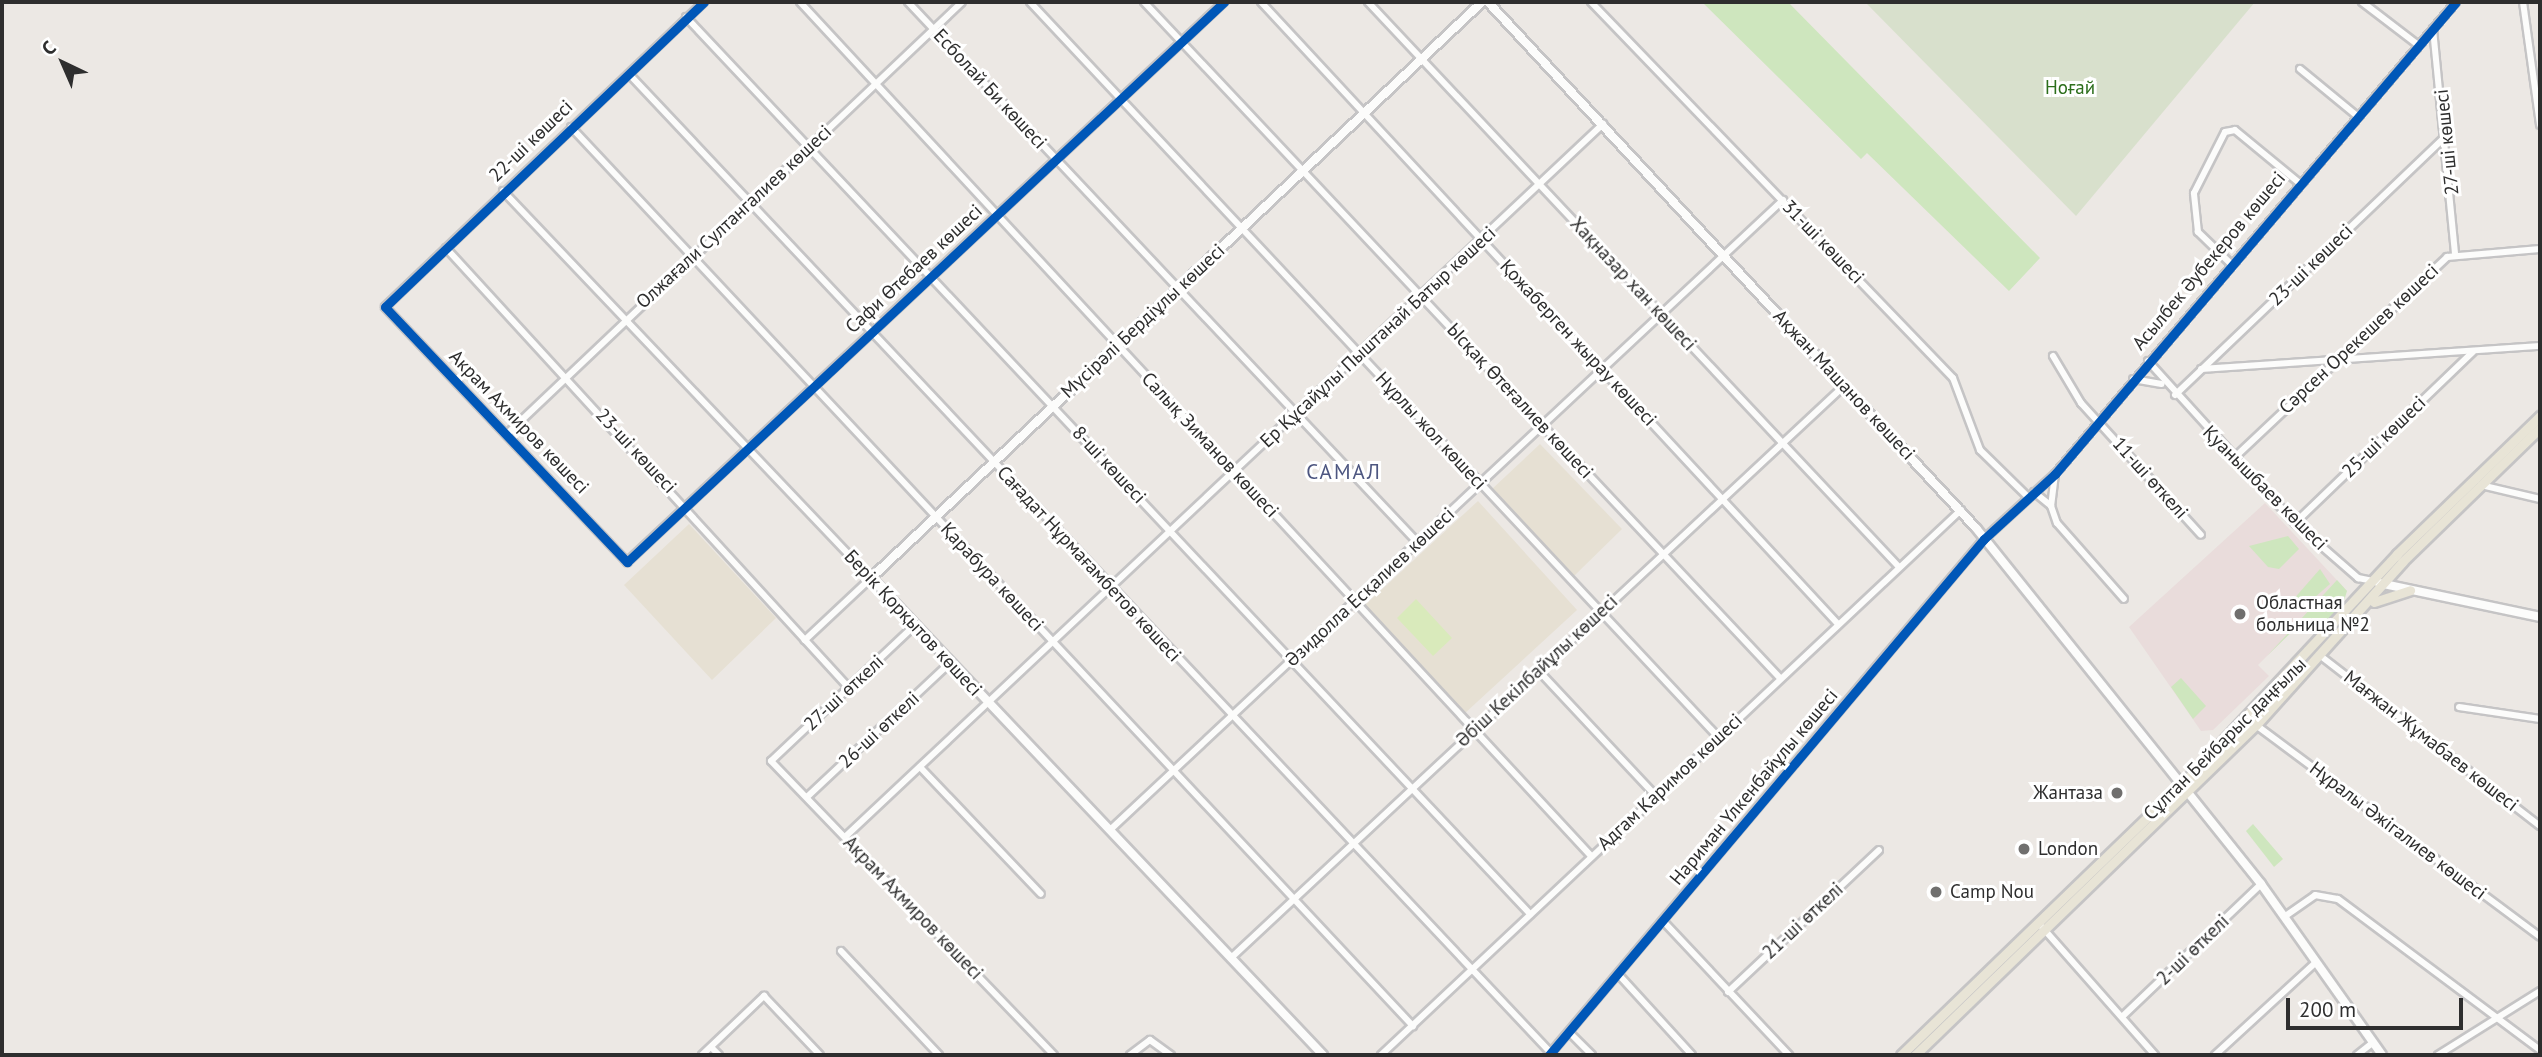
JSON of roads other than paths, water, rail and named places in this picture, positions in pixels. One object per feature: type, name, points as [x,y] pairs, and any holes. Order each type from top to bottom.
[{"type":"main road","name":"Сұлтан Бейбарыс даңғылы","points":[[2186,787],[2373,582],[2540,416]]},
{"type":"main road","name":"Сұлтан Бейбарыс даңғылы","points":[[1915,1055],[2106,864],[2186,787],[2256,725],[2362,613],[2384,584],[2540,428]]},
{"type":"main road","points":[[2362,613],[2386,594],[2410,590]]},
{"type":"main road","name":"Сұлтан Бейбарыс даңғылы","points":[[1901,1055],[2041,927]]},
{"type":"street","name":"22-ші көшесі","points":[[385,307],[503,191],[704,2]]},
{"type":"street","name":"Салық Зиманов көшесі","points":[[800,2],[1592,857]]},
{"type":"street","name":"Есболай Би көшесі","points":[[908,2],[1417,542]]},
{"type":"street","name":"Олжағали Султангалиев көшесі","points":[[507,434],[625,318],[962,2]]},
{"type":"street","name":"Нұрлы жол көшесі","points":[[1030,2],[1718,737]]},
{"type":"street","name":"Ысқақ Өтеғалиев көшесі","points":[[1144,2],[1780,678]]},
{"type":"street","name":"Сафи Өтебаев көшесі","points":[[627,562],[1224,2]]},
{"type":"street","name":"Қожаберген жырау көшесі","points":[[1261,2],[1838,623]]},
{"type":"street","name":"Хақназар хан көшесі","points":[[1368,2],[1898,566]]},
{"type":"street","name":"Мүсірәлі Бердіұлы көшесі","points":[[805,640],[1420,57],[1482,2]]},
{"type":"street","name":"Ақжан Машанов көшесі","points":[[1488,2],[1961,510],[2186,787],[2261,884],[2371,1044],[2382,1055]]},
{"type":"street","name":"31-ші көшесі","points":[[1591,2],[1953,378],[1980,450],[2031,495],[2051,506]]},
{"type":"street","points":[[2362,2],[2418,45]]},
{"type":"street","name":"Асылбек Әубекеров көшесі","points":[[1984,539],[2055,474],[2298,182],[2456,2]]},
{"type":"street","points":[[2523,2],[2540,125]]},
{"type":"street","name":"8-шi көшесi","points":[[687,17],[1531,914]]},
{"type":"street","name":"27-ші көшесі","points":[[2432,29],[2447,135],[2455,256]]},
{"type":"street","points":[[2300,69],[2356,115]]},
{"type":"street","name":"Сағадат Нұрмағамбетов көшесі","points":[[628,74],[1550,1054]]},
{"type":"street","name":"Ер Құсайұлы Пыштанай Батыр көшесі","points":[[845,837],[1055,644],[1603,124]]},
{"type":"street","name":"Қарабура көшесі","points":[[570,127],[1413,1026]]},
{"type":"street","points":[[2230,264],[2198,232],[2194,193],[2225,132],[2235,130],[2298,182]]},
{"type":"street","name":"23-ші көшесі","points":[[2175,395],[2447,135]]},
{"type":"street","name":"Берік Қорқытов көшесі","points":[[503,191],[1323,1055]]},
{"type":"street","name":"Әзидолла Есқалиев көшесі","points":[[1110,830],[1783,200]]},
{"type":"street","name":"23-шi көшесi","points":[[446,248],[849,688]]},
{"type":"street","name":"Сәрсен Орекешев көшесі","points":[[2234,458],[2455,256],[2540,249]]},
{"type":"street","name":"Акрам Ахмиров көшесі","points":[[385,307],[627,562]]},
{"type":"street","points":[[2201,369],[2336,362],[2540,346]]},
{"type":"street","name":"25-ші көшесі","points":[[2295,523],[2473,352]]},
{"type":"street","name":"11-ші өткелі","points":[[2053,356],[2099,421],[2201,535]]},
{"type":"street","name":"Қуанышбаев көшесі","points":[[2148,361],[2164,385],[2295,523],[2358,578],[2373,582]]},
{"type":"street","points":[[2133,379],[2164,385]]},
{"type":"street","name":"Әбіш Кекілбайұлы көшесі","points":[[1231,958],[1844,386]]},
{"type":"street","points":[[2055,474],[2051,506],[2057,523],[2124,599]]},
{"type":"street","points":[[2481,485],[2540,499]]},
{"type":"street","name":"Адгам Каримов көшесі","points":[[1381,1055],[1898,566],[1961,510]]},
{"type":"street","name":"Нариман Үлкенбайұлы көшесі","points":[[1550,1054],[1664,922],[1984,539]]},
{"type":"street","points":[[2373,582],[2540,617]]},
{"type":"street","name":"27-ші өткелі","points":[[771,761],[915,625]]},
{"type":"street","name":"Мағжан Жұмабаев көшесі","points":[[2322,657],[2540,825]]},
{"type":"street","name":"26-ші өткелі","points":[[807,797],[951,662]]},
{"type":"street","points":[[1538,670],[1656,796]]},
{"type":"street","points":[[2459,707],[2540,719]]},
{"type":"street","name":"Нұралы Әжiгалиев көшесi","points":[[2256,725],[2540,937]]},
{"type":"street","name":"Акрам Ахмиров көшесі","points":[[771,761],[1054,1055]]},
{"type":"street","points":[[920,767],[1041,894]]},
{"type":"street","name":"21-ші өткелі","points":[[1728,992],[1878,850]]},
{"type":"street","name":"2-ші өткелі","points":[[2124,1015],[2261,884]]},
{"type":"street","points":[[2284,916],[2315,895],[2338,899],[2540,1051]]},
{"type":"street","points":[[1664,922],[1788,1055]]},
{"type":"street","points":[[2041,927],[2124,1015],[2155,1055]]},
{"type":"street","points":[[841,951],[939,1055]]},
{"type":"street","points":[[2215,1055],[2315,963]]},
{"type":"street","points":[[1619,975],[1692,1055]]},
{"type":"street","points":[[2438,1055],[2540,991]]},
{"type":"street","points":[[702,1055],[764,996],[820,1055]]},
{"type":"street","points":[[1570,1033],[1592,1055]]},
{"type":"street","points":[[1130,1055],[1150,1040],[1160,1044],[1171,1055]]},
{"type":"street","points":[[2357,1055],[2371,1044]]},
{"type":"street","points":[[711,1047],[719,1055]]},
{"type":"place","name":"Областная больница №2","points":[[2240,614]]},
{"type":"place","name":"Жантаза","points":[[2117,793]]},
{"type":"place","name":"London","points":[[2024,849]]},
{"type":"place","name":"Camp Nou","points":[[1936,892]]},
{"type":"district","name":"САМАЛ","points":[[1344,472]]},
{"type":"park label","name":"Ноғай","points":[[2070,88]]}]
